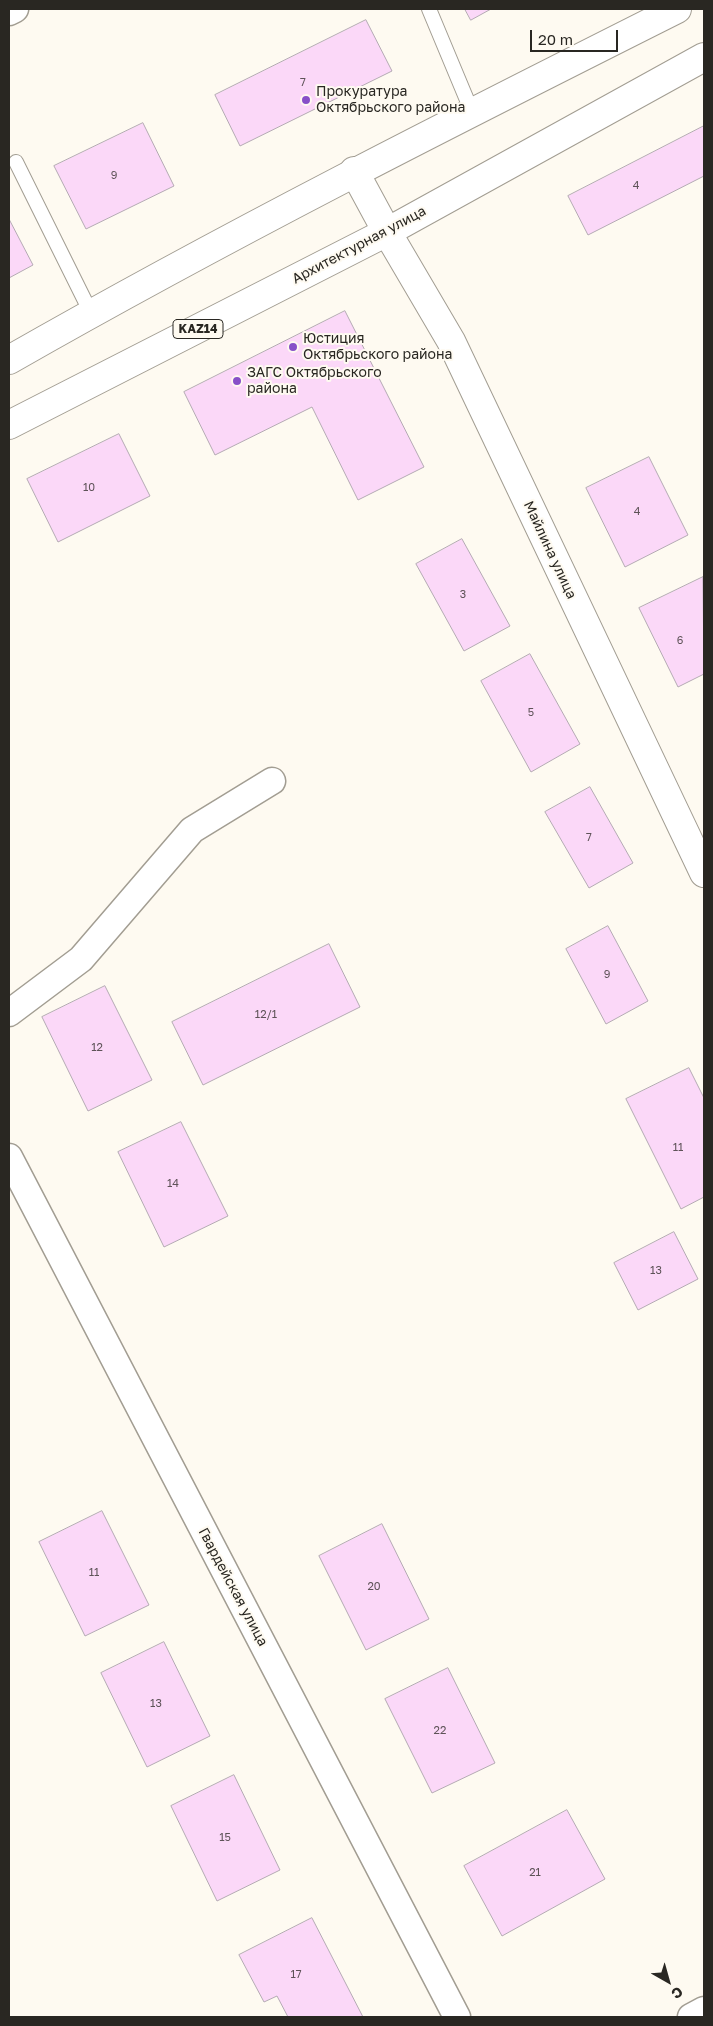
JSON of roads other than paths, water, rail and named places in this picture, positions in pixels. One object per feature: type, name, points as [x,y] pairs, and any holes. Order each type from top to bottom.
[{"type":"main road","points":[[9,360],[354,171],[677,9]]},
{"type":"main road","name":"Архитектурная улица","points":[[9,425],[386,232],[704,56]]},
{"type":"main road","name":"Майлина улица","points":[[354,171],[386,232],[451,341],[704,873]]},
{"type":"street","points":[[9,12],[15,9]]},
{"type":"street","points":[[9,1013],[82,959],[192,830],[272,781]]},
{"type":"street","name":"Гвардейская улица","points":[[9,1158],[457,2017]]},
{"type":"street","points":[[691,2017],[704,2010]]},
{"type":"lane","points":[[429,9],[472,112]]},
{"type":"lane","points":[[16,162],[92,313]]},
{"type":"place","name":"Прокуратура Октябрьского района","points":[[306,100]]},
{"type":"place","name":"Юстиция Октябрьского района","points":[[293,347]]},
{"type":"place","name":"ЗАГС Октябрьского района","points":[[237,381]]}]
